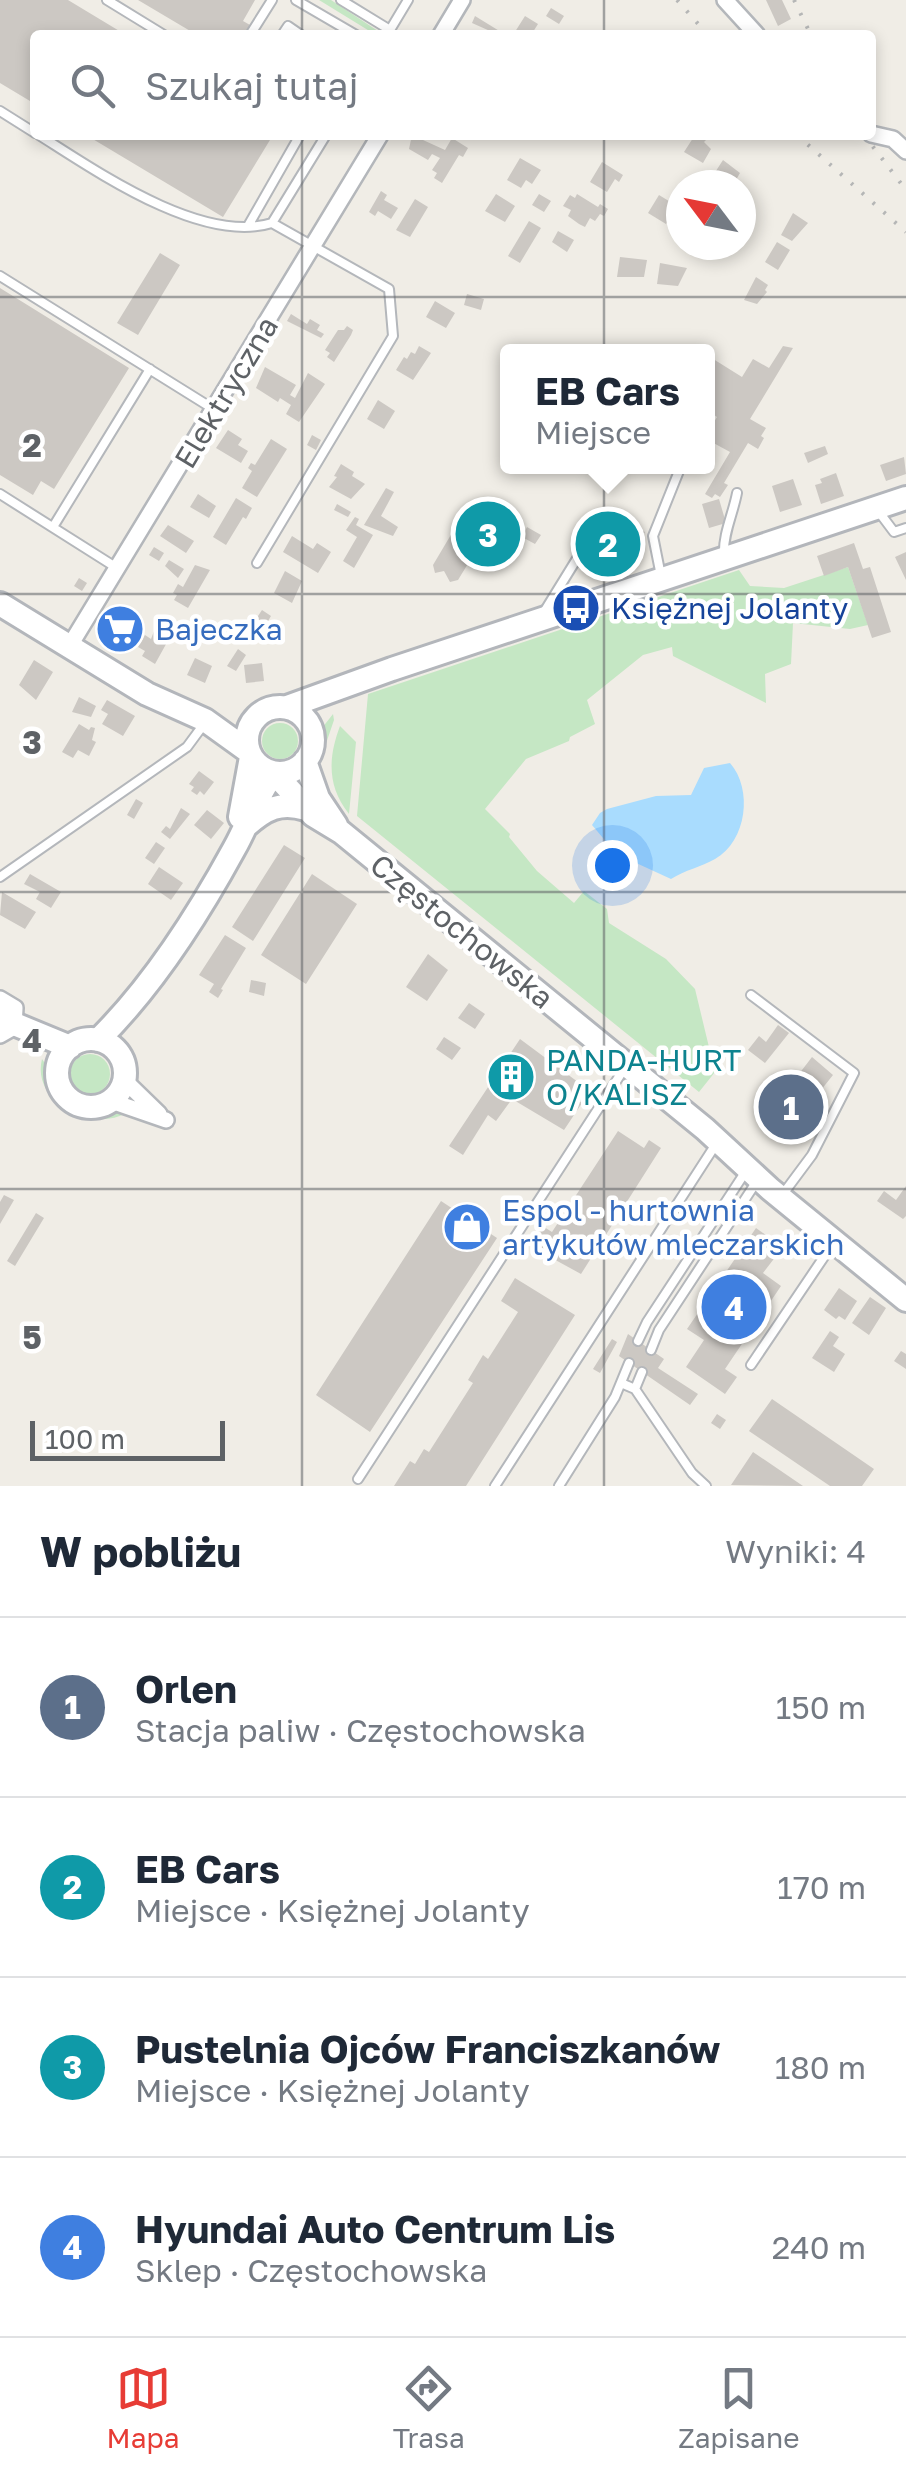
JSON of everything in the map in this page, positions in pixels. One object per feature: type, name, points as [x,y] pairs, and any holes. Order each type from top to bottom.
[{"type":"street","points":[[444,30],[462,0]]},
{"type":"street","points":[[731,3],[753,30]]},
{"type":"street","points":[[876,135],[892,140],[906,151]]},
{"type":"street","name":"Elektryczna","points":[[69,647],[377,140]]},
{"type":"street","points":[[205,720],[287,707],[906,498]]},
{"type":"street","points":[[0,604],[146,694],[205,720],[264,769],[274,772],[291,771],[306,761],[312,748],[312,732],[306,719],[287,707]]},
{"type":"street","points":[[312,732],[333,705],[359,683]]},
{"type":"street","points":[[242,833],[241,799],[250,754],[247,734],[260,713]]},
{"type":"street","name":"Częstochowska","points":[[306,761],[318,798],[341,832]]},
{"type":"street","points":[[242,833],[257,796],[274,772]]},
{"type":"street","name":"Częstochowska","points":[[274,772],[306,809],[341,832],[627,1065],[718,1140],[780,1198],[906,1300]]},
{"type":"street","points":[[119,1054],[139,998],[242,833],[258,815],[281,804],[306,809]]},
{"type":"street","points":[[98,1040],[139,998]]},
{"type":"street","points":[[0,999],[15,1008],[5,1027]]},
{"type":"street","points":[[5,1027],[70,1046]]},
{"type":"street","points":[[5,1027],[57,1068]]},
{"type":"street","points":[[110,1101],[124,1080],[119,1054],[98,1040],[70,1046],[57,1068],[60,1089],[76,1104],[90,1107],[110,1101],[166,1120],[124,1080]]},
{"type":"lane","points":[[107,0],[156,30]]},
{"type":"lane","points":[[253,30],[272,0]]},
{"type":"lane","points":[[296,0],[347,30]]},
{"type":"lane","points":[[341,0],[384,30]]},
{"type":"lane","points":[[390,30],[404,2]]},
{"type":"lane","points":[[0,110],[30,129]]},
{"type":"lane","points":[[47,140],[158,204],[206,222],[248,226],[272,223],[388,290],[393,336],[257,564]]},
{"type":"lane","points":[[248,226],[297,140]]},
{"type":"lane","points":[[272,223],[323,140]]},
{"type":"lane","points":[[0,276],[215,410]]},
{"type":"lane","points":[[52,528],[150,369]]},
{"type":"lane","points":[[662,579],[653,536],[678,474]]},
{"type":"lane","points":[[724,559],[723,538],[730,527],[738,493]]},
{"type":"lane","points":[[0,494],[117,568]]},
{"type":"lane","points":[[878,508],[894,532],[906,528]]},
{"type":"lane","points":[[539,620],[602,518]]},
{"type":"lane","points":[[0,877],[187,747],[196,739],[205,720]]},
{"type":"lane","points":[[752,995],[854,1073],[812,1156],[780,1198]]},
{"type":"lane","points":[[358,1480],[627,1065]]},
{"type":"lane","points":[[495,1486],[718,1140]]},
{"type":"lane","points":[[638,1341],[646,1322],[754,1173]]},
{"type":"lane","points":[[651,1350],[659,1330],[754,1173]]},
{"type":"lane","points":[[752,1365],[834,1242]]},
{"type":"lane","points":[[559,1486],[629,1363]]},
{"type":"lane","points":[[635,1389],[642,1372]]},
{"type":"lane","points":[[621,1383],[635,1389],[692,1473],[706,1486]]},
{"type":"green space","points":[[319,0],[331,0],[376,30],[368,30]]},
{"type":"green space","points":[[848,567],[868,625],[850,629],[793,623],[791,664],[765,674],[766,703],[673,656],[672,647],[643,655],[587,700],[595,724],[569,741],[526,759],[485,809],[510,834],[537,871],[574,903],[584,891],[607,909],[609,923],[666,959],[695,989],[715,1072],[699,1092],[357,816],[368,694],[739,570],[750,586],[784,588]]},
{"type":"green space","points":[[333,714],[317,770],[312,760],[322,728]]},
{"type":"green space","points":[[280,723],[293,728],[298,741],[293,754],[280,759],[267,754],[262,741],[267,728]]},
{"type":"green space","points":[[340,726],[356,742],[349,814],[333,782],[333,749]]},
{"type":"green space","points":[[90,1054],[104,1060],[110,1074],[104,1088],[90,1094],[76,1088],[70,1074],[76,1060]]},
{"type":"green space","points":[[42,1059],[54,1091],[64,1104],[80,1112],[126,1113],[97,1119],[67,1110],[46,1088],[41,1074]]},
{"type":"water","points":[[730,763],[742,786],[743,814],[734,840],[710,862],[671,879],[634,862],[619,848],[614,851],[592,825],[607,809],[656,796],[691,795],[704,768]]},
{"type":"building","points":[[0,0],[68,0],[118,30],[30,30],[30,101],[0,83]]},
{"type":"building","points":[[138,0],[255,0],[243,21],[250,25],[246,30],[189,30]]},
{"type":"building","points":[[766,0],[782,0],[791,19],[778,26]]},
{"type":"building","points":[[551,8],[564,16],[559,24],[546,16]]},
{"type":"building","points":[[475,16],[498,30],[488,30],[472,23]]},
{"type":"building","points":[[525,16],[538,24],[534,30],[516,30]]},
{"type":"building","points":[[94,140],[270,140],[223,217]]},
{"type":"building","points":[[411,140],[423,140],[445,150],[451,140],[455,140],[468,148],[463,157],[459,155],[442,183],[434,178],[437,173],[432,170],[440,158],[432,154],[428,160],[409,149]]},
{"type":"building","points":[[692,140],[706,140],[711,149],[703,163],[684,152]]},
{"type":"building","points":[[520,158],[541,170],[532,184],[526,180],[521,188],[507,180]]},
{"type":"building","points":[[723,160],[736,170],[717,170]]},
{"type":"building","points":[[602,162],[623,175],[619,182],[615,179],[607,192],[590,182]]},
{"type":"building","points":[[381,191],[387,195],[384,200],[398,208],[391,219],[378,211],[375,216],[369,212]]},
{"type":"building","points":[[496,194],[515,206],[505,222],[485,211]]},
{"type":"building","points":[[539,194],[551,201],[544,212],[532,205]]},
{"type":"building","points":[[577,194],[608,209],[604,216],[600,214],[595,221],[590,218],[585,227],[568,216],[571,210],[563,206],[570,195],[575,198]]},
{"type":"building","points":[[659,195],[666,199],[666,224],[648,213]]},
{"type":"building","points":[[415,199],[428,207],[410,237],[396,230]]},
{"type":"building","points":[[793,213],[808,223],[792,241],[781,235]]},
{"type":"building","points":[[529,221],[541,228],[520,263],[508,256]]},
{"type":"building","points":[[558,231],[574,240],[567,252],[552,242]]},
{"type":"building","points":[[777,242],[790,250],[778,270],[765,262]]},
{"type":"building","points":[[160,253],[180,265],[138,335],[117,323]]},
{"type":"building","points":[[620,257],[647,260],[644,277],[617,277]]},
{"type":"building","points":[[660,263],[687,268],[678,286],[657,284]]},
{"type":"building","points":[[756,277],[768,285],[757,304],[744,300]]},
{"type":"building","points":[[0,288],[129,368],[54,489],[41,481],[33,495],[0,475]]},
{"type":"building","points":[[467,294],[484,299],[481,310],[464,305]]},
{"type":"building","points":[[435,301],[455,313],[446,328],[426,317]]},
{"type":"building","points":[[291,314],[307,324],[310,319],[320,325],[317,330],[324,334],[321,338],[287,321]]},
{"type":"building","points":[[347,326],[353,330],[334,362],[325,350],[338,330]]},
{"type":"building","points":[[419,346],[431,353],[413,380],[396,370],[404,357],[415,354]]},
{"type":"building","points":[[783,346],[793,348],[750,419],[766,428],[761,436],[764,438],[758,449],[748,443],[724,483],[728,485],[720,497],[715,494],[712,498],[705,494],[730,452],[715,444],[715,360],[742,377],[753,359],[769,368]]},
{"type":"building","points":[[265,367],[296,385],[290,395],[295,398],[308,373],[325,384],[299,422],[286,414],[291,405],[256,388]]},
{"type":"building","points":[[378,400],[395,411],[384,429],[367,419]]},
{"type":"building","points":[[228,430],[242,439],[238,445],[248,451],[241,463],[216,448]]},
{"type":"building","points":[[312,435],[321,440],[316,450],[307,445]]},
{"type":"building","points":[[271,439],[287,449],[257,497],[242,488],[252,471],[248,468],[251,463],[255,465]]},
{"type":"building","points":[[825,446],[828,454],[808,463],[804,453]]},
{"type":"building","points":[[904,457],[906,474],[886,481],[880,465]]},
{"type":"building","points":[[341,464],[365,484],[351,499],[329,487]]},
{"type":"building","points":[[836,473],[844,496],[821,504],[815,485]]},
{"type":"building","points":[[793,479],[802,505],[780,512],[772,486]]},
{"type":"building","points":[[386,488],[394,492],[381,516],[398,527],[393,536],[364,525]]},
{"type":"building","points":[[198,494],[216,506],[209,518],[190,507]]},
{"type":"building","points":[[236,498],[252,508],[226,545],[213,537]]},
{"type":"building","points":[[719,499],[726,523],[709,528],[702,504]]},
{"type":"building","points":[[337,504],[351,512],[348,517],[334,510]]},
{"type":"building","points":[[469,505],[498,522],[494,528],[510,537],[500,553],[480,544],[458,580],[450,582],[444,571],[435,573],[433,565],[452,533],[464,540],[472,535],[456,521]]},
{"type":"building","points":[[355,517],[359,519],[356,525],[373,535],[354,568],[343,561],[357,537],[346,530]]},
{"type":"building","points":[[612,521],[626,529],[609,558],[586,566]]},
{"type":"building","points":[[168,525],[194,541],[186,553],[160,536]]},
{"type":"building","points":[[527,527],[541,535],[535,544],[522,537]]},
{"type":"building","points":[[636,528],[645,532],[639,540],[629,535]]},
{"type":"building","points":[[292,536],[313,549],[317,543],[331,552],[318,573],[283,552]]},
{"type":"building","points":[[639,542],[642,554],[625,565],[621,551]]},
{"type":"building","points":[[854,543],[863,569],[870,567],[891,632],[872,638],[848,567],[824,576],[817,556]]},
{"type":"building","points":[[154,547],[164,553],[159,561],[149,555]]},
{"type":"building","points":[[906,552],[906,580],[895,557]]},
{"type":"building","points":[[169,560],[184,569],[178,578],[165,566]]},
{"type":"building","points":[[195,565],[210,570],[188,608],[174,600],[177,595],[173,593],[178,584],[183,587]]},
{"type":"building","points":[[285,571],[302,581],[292,603],[274,593]]},
{"type":"building","points":[[79,578],[87,583],[82,591],[74,586]]},
{"type":"building","name":"Bajeczka","points":[[123,610],[138,618],[132,627],[141,633],[138,638],[129,632],[122,644],[109,636],[112,631],[99,624],[103,617],[109,621],[113,616],[118,619]]},
{"type":"building","points":[[262,610],[271,616],[264,628],[254,622]]},
{"type":"building","points":[[162,621],[175,628],[155,664],[142,656],[145,651],[138,647],[145,635],[151,639]]},
{"type":"building","points":[[238,649],[246,655],[236,671],[227,666]]},
{"type":"building","points":[[195,658],[212,666],[205,683],[187,675]]},
{"type":"building","points":[[34,660],[53,672],[36,700],[19,685]]},
{"type":"building","points":[[262,663],[264,681],[246,683],[244,665]]},
{"type":"building","points":[[79,697],[96,706],[91,717],[72,712]]},
{"type":"building","points":[[107,700],[135,716],[123,736],[102,724],[108,714],[101,710]]},
{"type":"building","points":[[79,724],[89,730],[95,728],[92,740],[96,742],[89,756],[78,750],[73,758],[62,752]]},
{"type":"building","points":[[199,771],[214,782],[204,795],[191,791],[194,787],[189,784]]},
{"type":"building","points":[[136,799],[143,803],[134,819],[127,815]]},
{"type":"building","points":[[181,808],[190,814],[170,839],[161,832],[166,826],[170,829]]},
{"type":"building","points":[[207,810],[224,823],[211,839],[194,825]]},
{"type":"building","points":[[156,842],[165,848],[154,864],[145,858]]},
{"type":"building","points":[[284,845],[305,858],[253,941],[232,927]]},
{"type":"building","points":[[159,867],[183,883],[171,900],[148,884]]},
{"type":"building","points":[[30,874],[61,892],[51,908],[36,899],[40,892],[24,884]]},
{"type":"building","points":[[312,874],[357,904],[306,984],[261,955]]},
{"type":"building","points":[[2,892],[36,912],[25,929],[0,915]]},
{"type":"building","points":[[225,935],[246,948],[218,998],[209,992],[214,984],[199,975]]},
{"type":"building","points":[[428,954],[448,970],[427,1001],[406,987]]},
{"type":"building","points":[[251,980],[266,983],[264,996],[249,992]]},
{"type":"building","points":[[469,1003],[485,1014],[475,1029],[458,1018]]},
{"type":"building","points":[[778,1025],[789,1033],[765,1063],[748,1050],[759,1036],[766,1042]]},
{"type":"building","points":[[444,1037],[461,1048],[452,1060],[436,1049]]},
{"type":"building","points":[[520,1039],[586,1088],[578,1100],[582,1103],[564,1130],[512,1099],[496,1121],[488,1115],[463,1155],[449,1146]]},
{"type":"building","points":[[812,1057],[833,1075],[790,1129],[769,1113]]},
{"type":"building","points":[[618,1131],[644,1148],[649,1140],[661,1148],[581,1274],[528,1245],[541,1225],[552,1232]]},
{"type":"building","points":[[906,1186],[903,1219],[877,1201],[884,1191],[896,1200]]},
{"type":"building","points":[[4,1195],[14,1200],[0,1224],[0,1202]]},
{"type":"building","points":[[441,1201],[497,1238],[370,1432],[316,1395]]},
{"type":"building","points":[[36,1213],[44,1218],[15,1266],[7,1261]]},
{"type":"building","points":[[756,1228],[783,1247],[763,1273],[781,1286],[725,1369],[737,1377],[725,1394],[686,1367],[704,1340],[687,1329]]},
{"type":"building","points":[[515,1278],[575,1315],[466,1486],[394,1486],[410,1461],[415,1464],[424,1449],[429,1452],[473,1383],[468,1380],[483,1355],[488,1359],[518,1312],[501,1301]]},
{"type":"building","points":[[839,1288],[857,1301],[845,1320],[824,1310]]},
{"type":"building","points":[[870,1297],[886,1308],[869,1335],[852,1323]]},
{"type":"building","points":[[830,1331],[839,1337],[833,1346],[845,1354],[834,1372],[812,1358]]},
{"type":"building","points":[[628,1334],[664,1359],[658,1368],[698,1394],[690,1405],[619,1356]]},
{"type":"building","points":[[612,1339],[617,1342],[600,1373],[593,1369]]},
{"type":"building","points":[[901,1351],[906,1354],[906,1369],[894,1361]]},
{"type":"building","points":[[772,1399],[874,1469],[862,1486],[830,1486],[749,1431]]},
{"type":"building","points":[[717,1414],[726,1420],[720,1429],[711,1423]]},
{"type":"building","points":[[753,1452],[803,1486],[731,1485]]},
{"type":"railway","points":[[677,0],[704,30]]},
{"type":"railway","points":[[794,0],[809,30]]},
{"type":"railway","points":[[803,140],[906,232]]},
{"type":"railway","points":[[868,140],[906,190]]},
{"type":"place","name":"Pustelnia Ojców Franciszkanów","points":[[488,534]]},
{"type":"place","name":"EB Cars","points":[[608,544]]},
{"type":"place","name":"Księżnej Jolanty","points":[[576,608]]},
{"type":"place","name":"Bajeczka","points":[[120,629]]},
{"type":"place","name":"PANDA-HURT O/KALISZ","points":[[511,1077]]},
{"type":"place","name":"Orlen","points":[[791,1107]]},
{"type":"place","name":"Espol - hurtownia artykułów mleczarskich","points":[[467,1227]]},
{"type":"place","name":"Hyundai Auto Centrum Lis","points":[[734,1307]]}]
